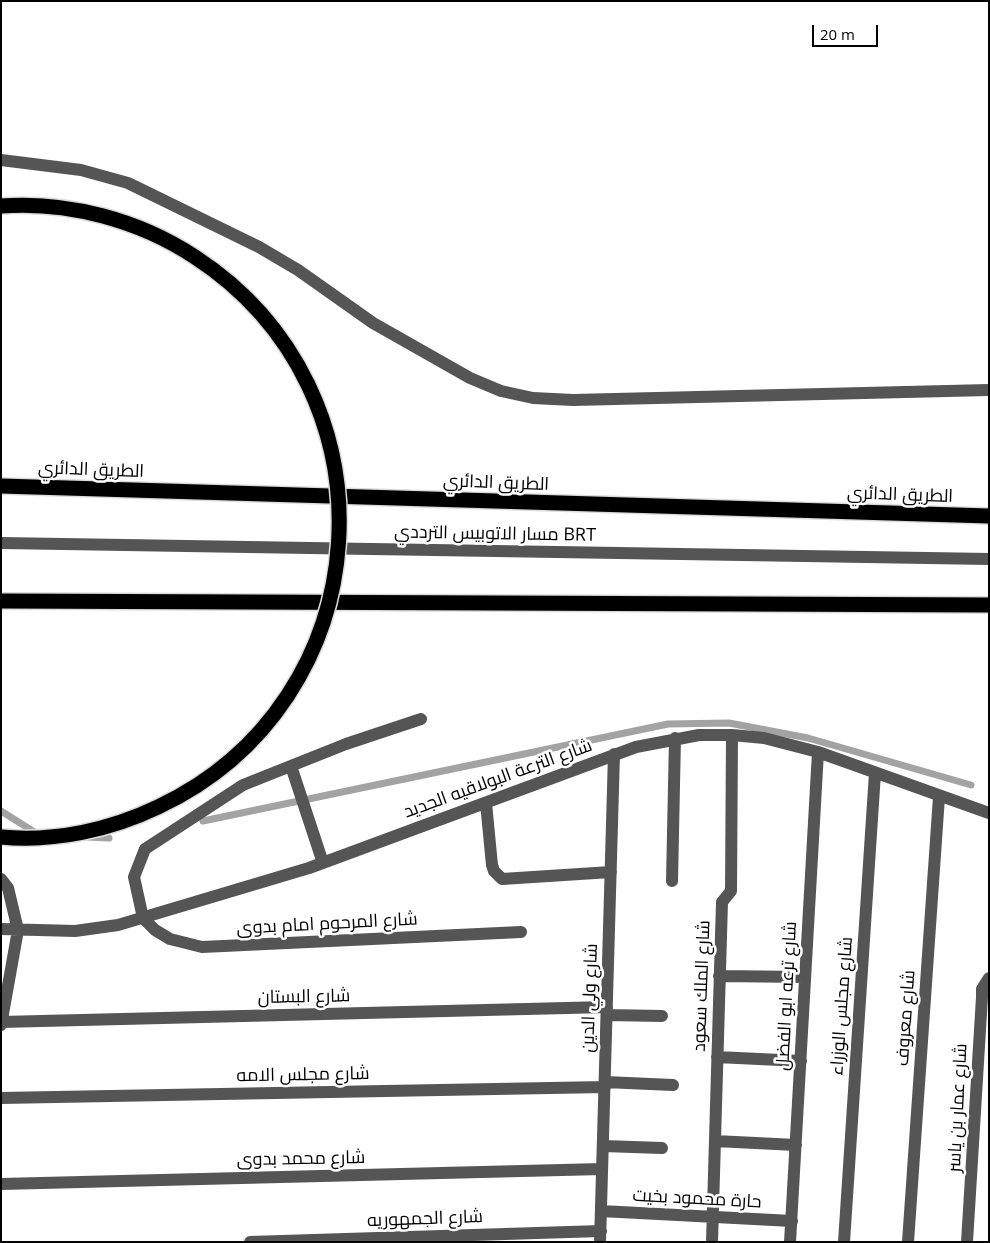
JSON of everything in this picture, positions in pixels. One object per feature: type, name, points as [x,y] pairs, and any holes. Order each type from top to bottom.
[{"type":"highway","points":[[1,206],[57,207],[99,215],[139,227],[177,245],[213,268],[245,296],[273,327],[297,362],[316,399],[331,447],[338,480],[340,522],[338,564],[331,597],[316,645],[278,710],[245,749],[212,776],[177,799],[139,817],[99,829],[57,836],[1,837]]},
{"type":"highway","name":"الطريق الدائري","points":[[1,486],[989,516]]},
{"type":"highway","points":[[1,601],[989,605]]},
{"type":"street","points":[[1,160],[81,170],[128,183],[259,247],[298,270],[373,323],[470,378],[509,393],[533,398],[573,400],[989,390]]},
{"type":"street","name":"مسار الاتوبيس الترددي BRT","points":[[1,543],[989,559]]},
{"type":"street","points":[[143,918],[134,877],[145,849],[243,785],[346,744],[421,719]]},
{"type":"street","name":"شارع الترعة البولاقيه الجديد","points":[[1,929],[75,931],[118,926],[323,863],[614,754],[675,738],[732,735],[764,738],[818,752],[939,797],[989,813]]},
{"type":"street","name":"شارع الملك سعود","points":[[712,1242],[722,902],[731,891],[732,735]]},
{"type":"street","points":[[672,881],[675,738]]},
{"type":"street","name":"شارع ترعه ابو الفضل","points":[[790,1242],[818,752]]},
{"type":"street","name":"شارع ولي الدين","points":[[600,1236],[614,754]]},
{"type":"street","points":[[291,766],[323,863]]},
{"type":"street","name":"شارع مجلس الوزراء","points":[[844,1242],[875,773]]},
{"type":"street","name":"شارع معروف","points":[[908,1242],[939,797]]},
{"type":"street","points":[[486,803],[492,865],[497,876],[508,880],[611,872]]},
{"type":"street","points":[[1,879],[8,888],[18,930],[2,1023]]},
{"type":"street","name":"شارع المرحوم امام بدوى","points":[[143,918],[155,930],[170,939],[202,947],[521,932]]},
{"type":"street","points":[[719,976],[805,977]]},
{"type":"street","name":"شارع عمار بن ياسر","points":[[967,1242],[982,997],[988,981]]},
{"type":"street","name":"شارع البستان","points":[[2,1023],[607,1011],[662,1016]]},
{"type":"street","points":[[717,1058],[801,1061]]},
{"type":"street","name":"شارع مجلس الامه","points":[[1,1098],[605,1084],[673,1085]]},
{"type":"street","points":[[715,1141],[796,1145]]},
{"type":"street","points":[[603,1146],[662,1148]]},
{"type":"street","name":"شارع محمد بدوى","points":[[1,1184],[602,1169]]},
{"type":"street","name":"حارة محمود بخيت","points":[[601,1212],[792,1221]]},
{"type":"street","name":"شارع الجمهوريه","points":[[250,1242],[600,1236]]},
{"type":"waterway","points":[[203,821],[668,724],[729,723],[808,738],[971,785]]},
{"type":"waterway","points":[[1,811],[39,835]]},
{"type":"waterway","points":[[87,837],[109,838]]}]
